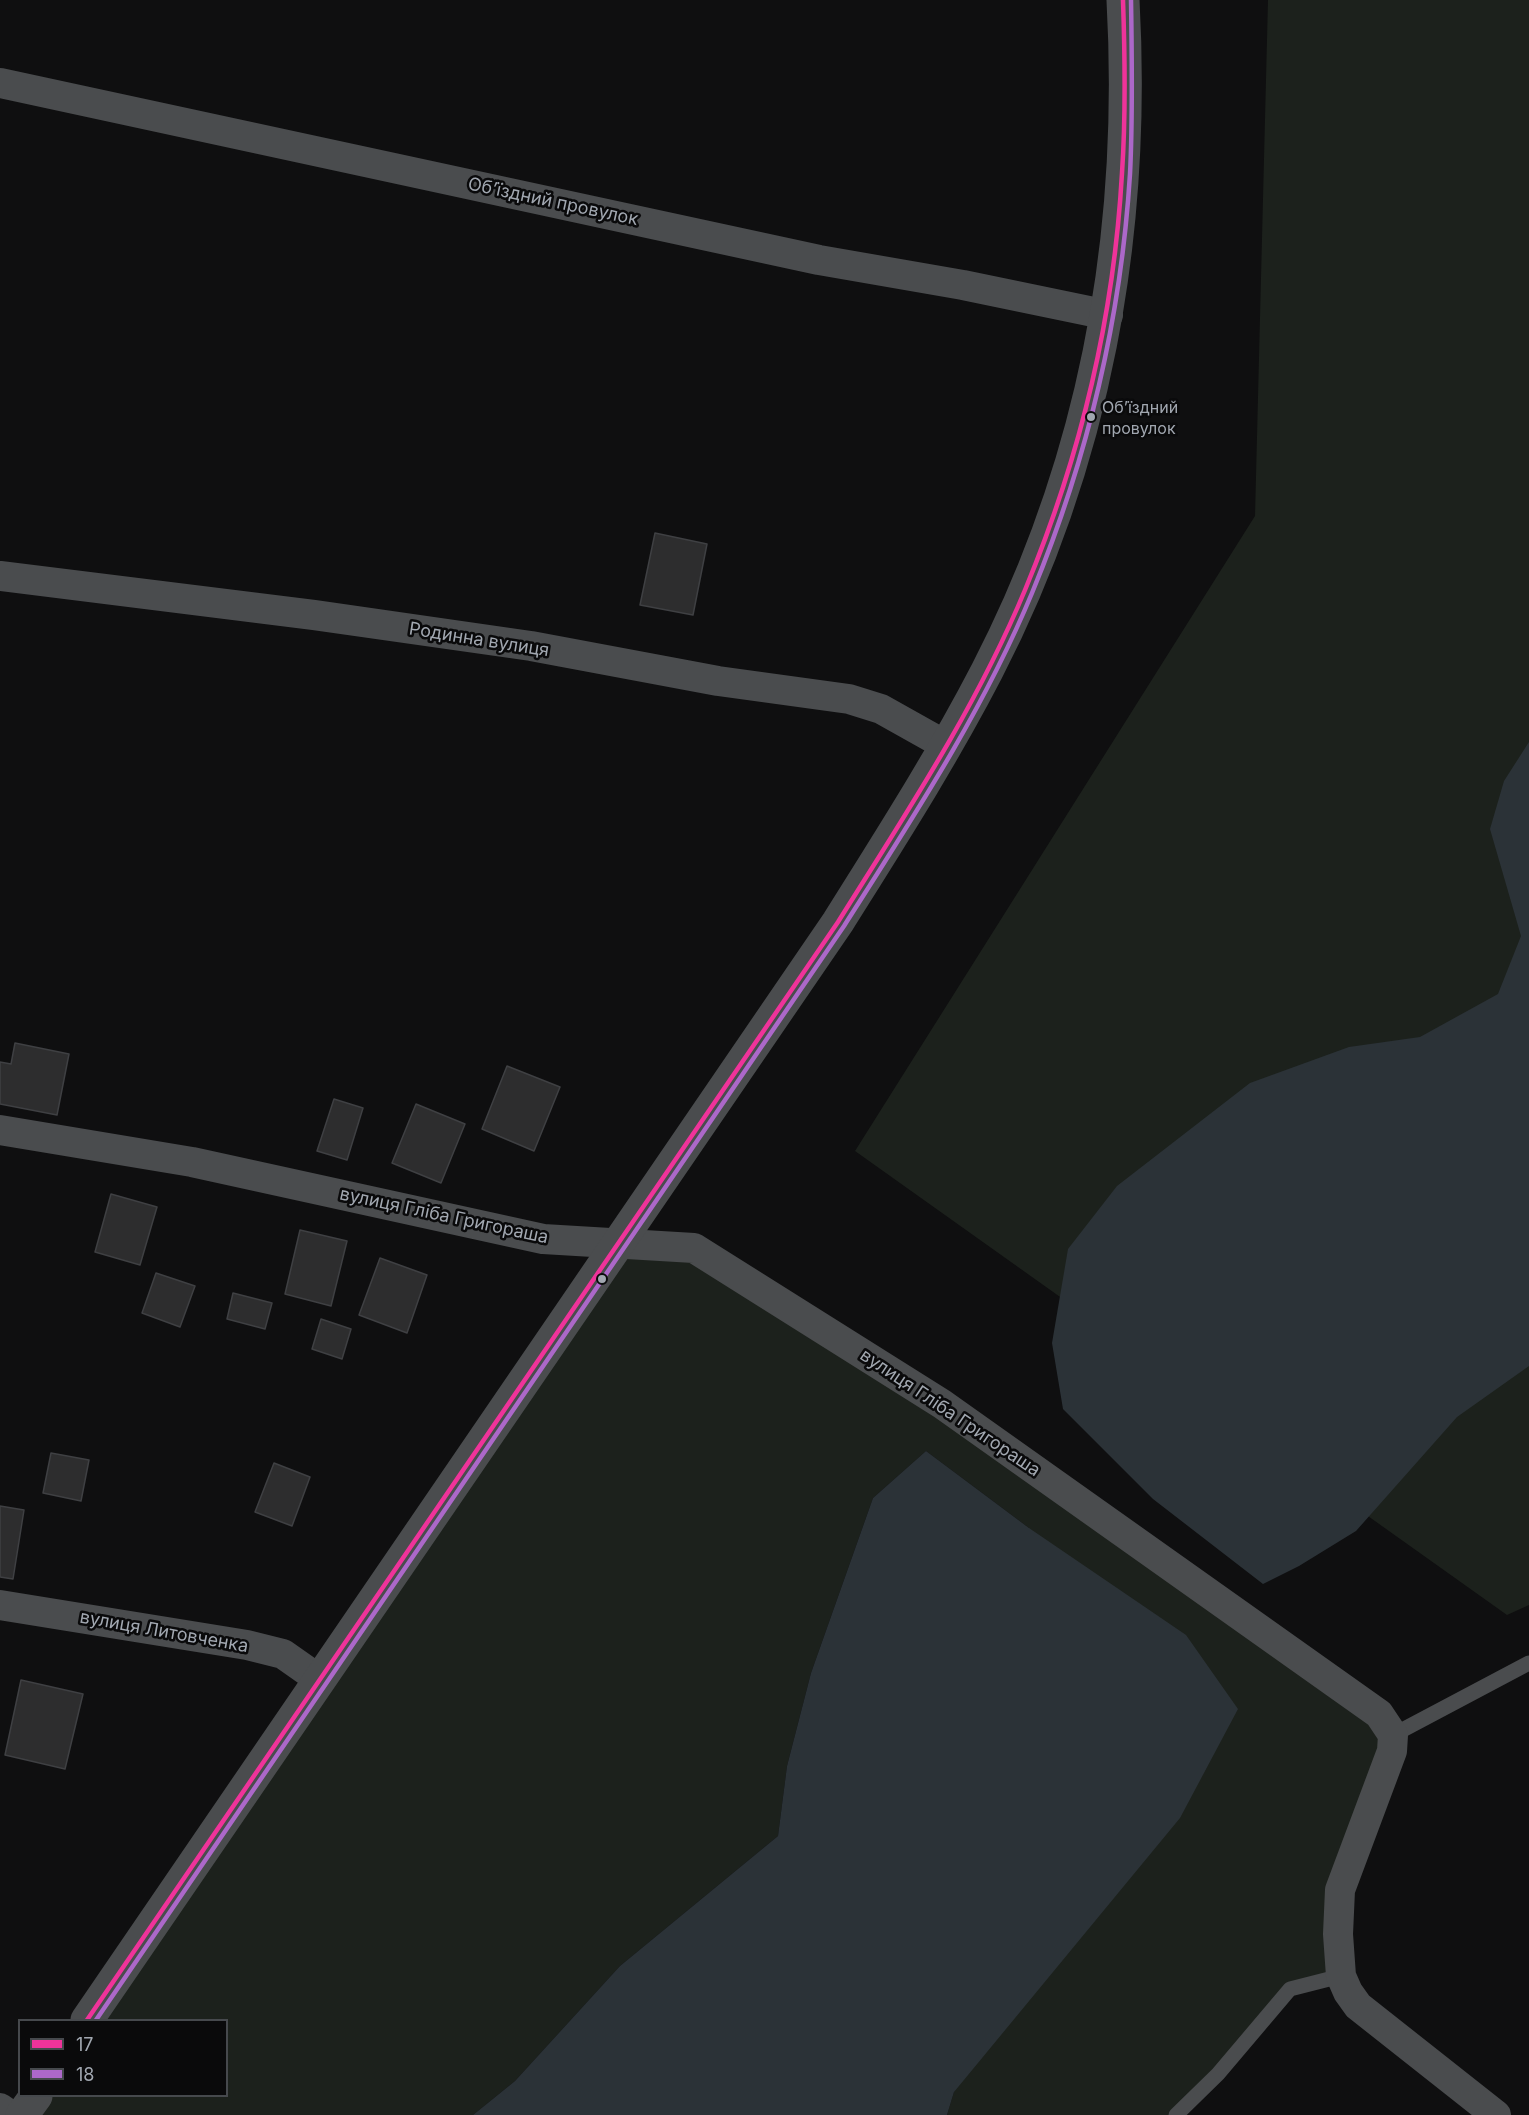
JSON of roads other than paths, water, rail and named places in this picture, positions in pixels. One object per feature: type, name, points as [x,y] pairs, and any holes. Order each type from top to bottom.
[{"type":"street","points":[[88,2019],[838,922],[947,746],[1007,630],[1057,509],[1083,422],[1108,315],[1125,162],[1127,89],[1123,0]]},
{"type":"street","name":"Обʼїздний провулок","points":[[0,83],[819,260],[963,285],[1108,315]]},
{"type":"street","name":"Родинна вулиця","points":[[0,576],[314,615],[531,646],[718,681],[849,699],[880,709],[947,746]]},
{"type":"street","name":"вулиця Гліба Григораша","points":[[0,1130],[192,1162],[543,1239],[694,1248],[942,1404],[1379,1714],[1393,1735]]},
{"type":"street","name":"вулиця Литовченка","points":[[0,1605],[247,1645],[283,1654],[320,1680]]},
{"type":"street","points":[[1393,1735],[1392,1751],[1340,1890],[1338,1934],[1341,1976],[1358,2006],[1496,2115]]},
{"type":"street","points":[[22,2115],[35,2097]]},
{"type":"street","points":[[0,2108],[10,2115]]},
{"type":"lane","points":[[1393,1735],[1529,1663]]},
{"type":"lane","points":[[1176,2115],[1218,2074],[1290,1989],[1341,1976]]},
{"type":"place","name":"Об’їздний провулок","points":[[1091,417]]}]
